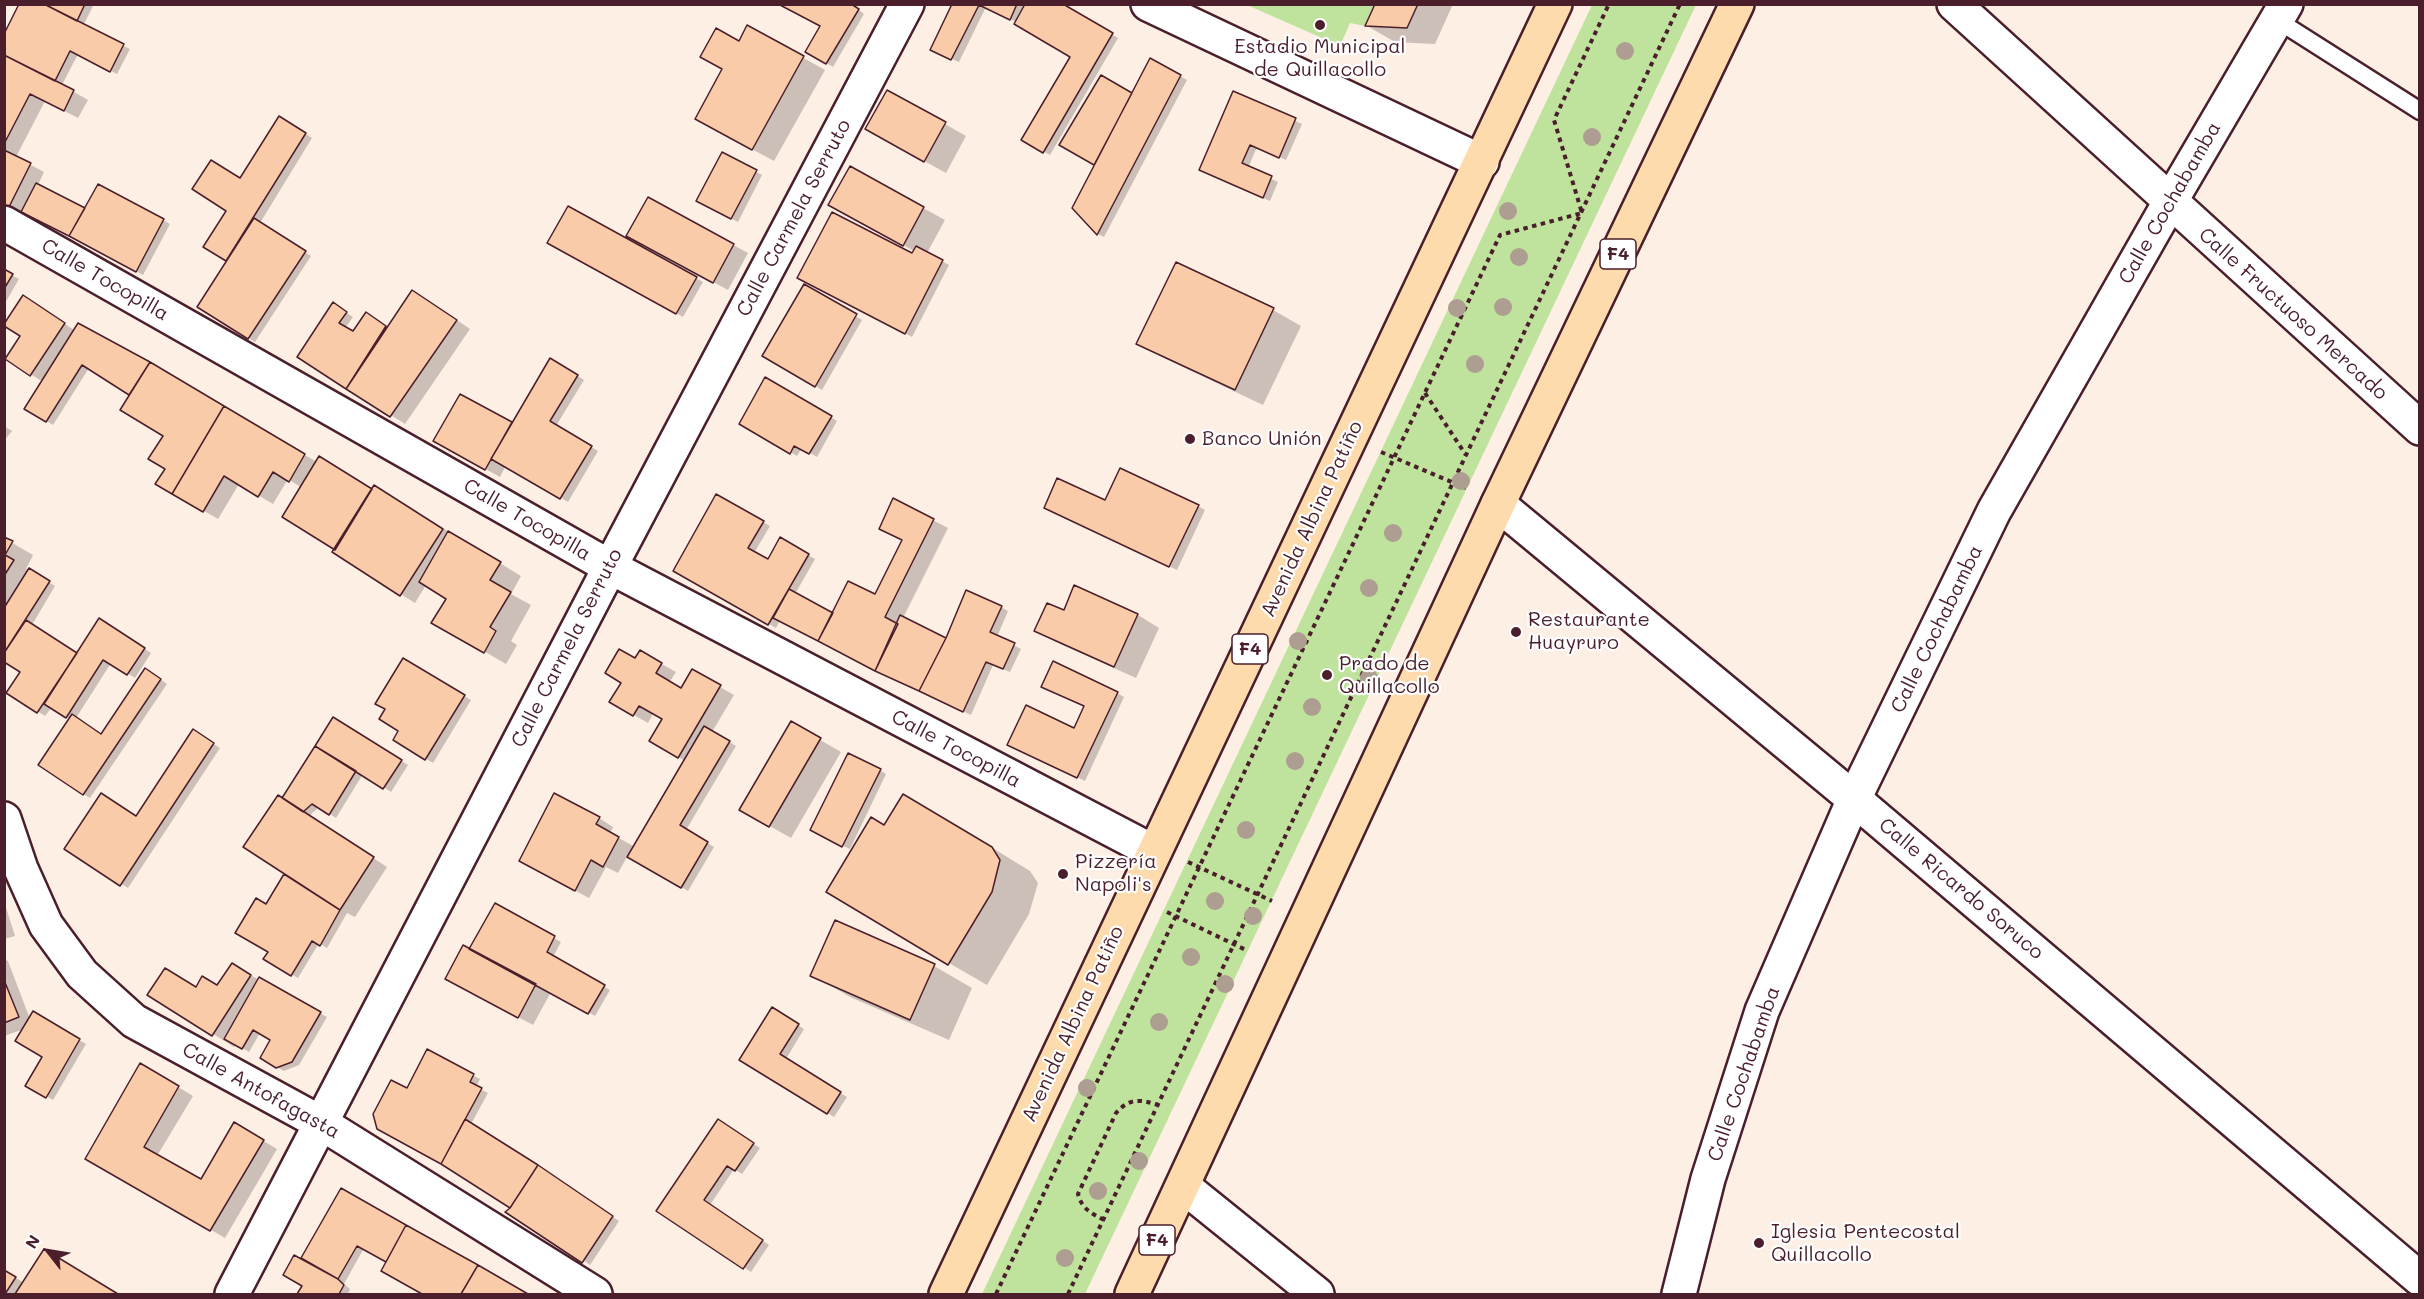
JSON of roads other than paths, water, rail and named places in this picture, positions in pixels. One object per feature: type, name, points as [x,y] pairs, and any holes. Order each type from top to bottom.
[{"type":"main road","name":"Avenida Albina Patiño","points":[[946,1294],[1555,4]]},
{"type":"main road","name":"F4","points":[[1132,1294],[1498,504],[1737,4]]},
{"type":"street","name":"Calle Carmela Serruto","points":[[232,1294],[906,4]]},
{"type":"street","points":[[1148,4],[1482,162]]},
{"type":"street","name":"Calle Fructuoso Mercado","points":[[1954,4],[2420,428]]},
{"type":"street","name":"Calle Cochabamba","points":[[1679,1294],[1708,1179],[1762,1011],[1854,798],[1994,510],[2170,202],[2282,12]]},
{"type":"street","name":"Calle Tocopilla","points":[[4,223],[610,567],[1154,852]]},
{"type":"street","name":"Calle Ricardo Soruco","points":[[1498,504],[1854,798],[2420,1279]]},
{"type":"street","name":"Calle Antofagasta","points":[[4,819],[21,869],[46,926],[82,975],[134,1021],[321,1123],[595,1294]]},
{"type":"street","points":[[1183,1186],[1317,1294]]},
{"type":"lane","points":[[2282,12],[2420,111]]},
{"type":"place","name":"Estadio Municipal de Quillacollo","points":[[1320,25]]},
{"type":"place","name":"Banco Unión","points":[[1190,439]]},
{"type":"place","name":"Restaurante Huayruro","points":[[1516,632]]},
{"type":"place","name":"Prado de Quillacollo","points":[[1327,675]]},
{"type":"place","name":"Pizzería Napoli's","points":[[1063,874]]},
{"type":"place","name":"Iglesia Pentecostal Quillacollo","points":[[1759,1243]]}]
